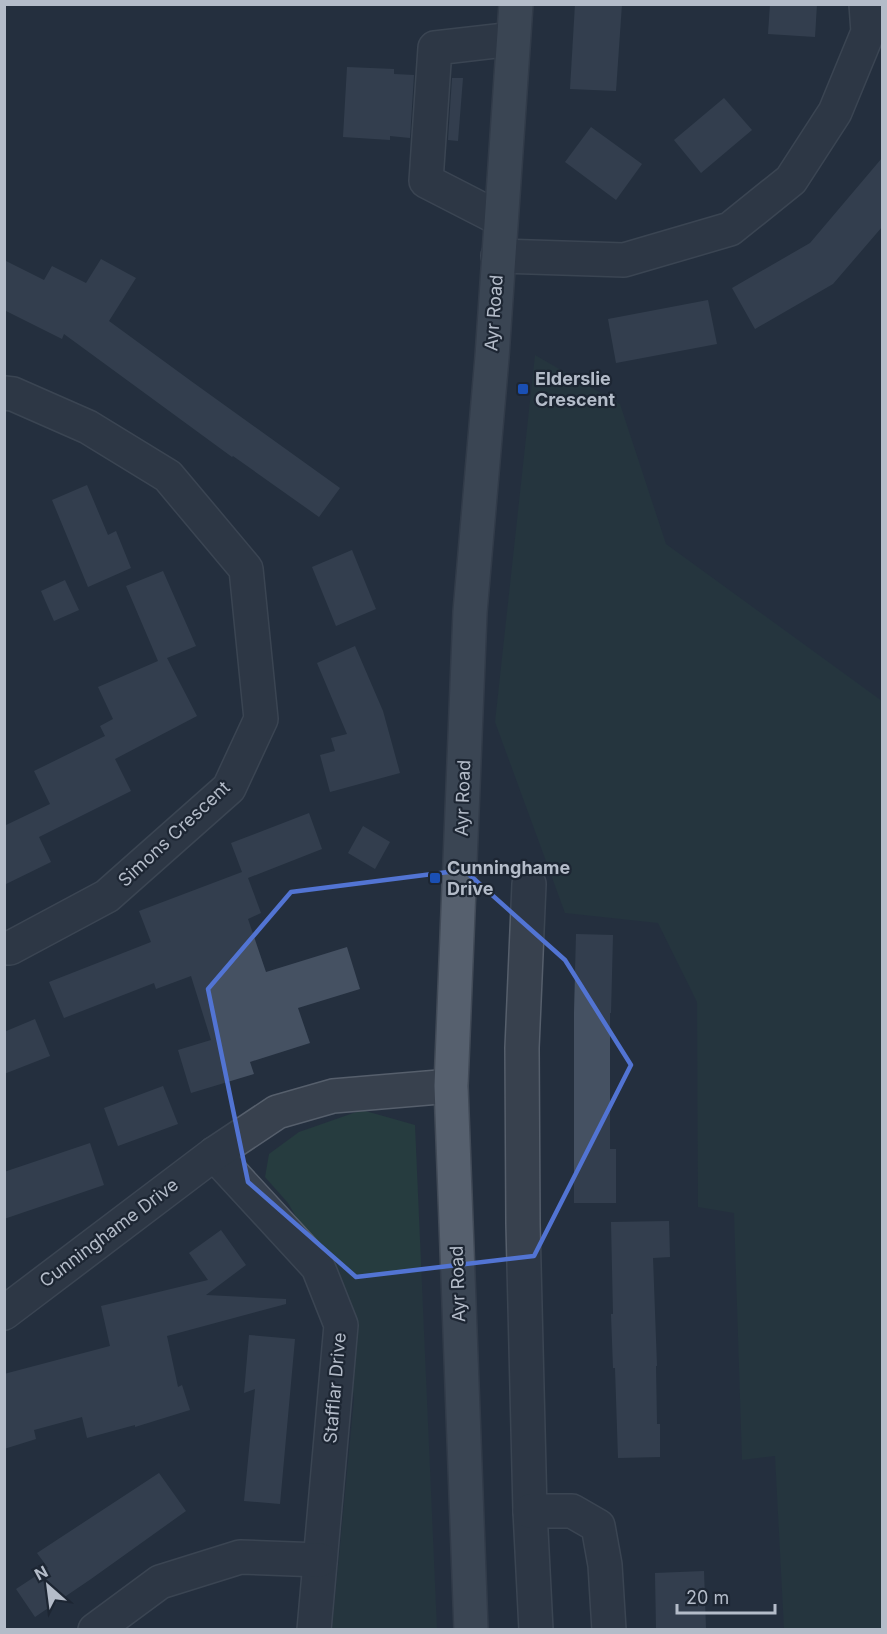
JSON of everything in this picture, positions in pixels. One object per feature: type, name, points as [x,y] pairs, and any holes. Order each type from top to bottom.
[{"type":"main road","name":"Ayr Road","points":[[471,1629],[451,1086],[470,612],[492,357],[516,4]]},
{"type":"street","points":[[498,256],[624,260],[730,230],[791,180],[835,112],[868,32],[866,4]]},
{"type":"street","points":[[500,219],[426,181],[435,48],[513,39]]},
{"type":"street","points":[[850,75],[882,58]]},
{"type":"street","name":"Simons Crescent","points":[[4,393],[13,394],[88,427],[168,476],[246,569],[261,719],[229,788],[107,896],[10,948],[4,948]]},
{"type":"street","points":[[529,884],[522,1048],[522,1224],[530,1511],[536,1629]]},
{"type":"street","name":"Cunninghame Drive","points":[[4,1313],[214,1154],[277,1112],[333,1096],[451,1086]]},
{"type":"street","name":"Stafflar Drive","points":[[214,1154],[318,1267],[341,1325],[315,1629]]},
{"type":"street","points":[[530,1511],[572,1511],[598,1526],[605,1565],[609,1629]]},
{"type":"street","points":[[94,1629],[160,1582],[240,1557],[320,1560]]},
{"type":"highlighted area","points":[[464,870],[565,960],[631,1065],[534,1256],[356,1277],[248,1182],[208,989],[291,892]]},
{"type":"green space","points":[[535,355],[620,404],[666,544],[882,701],[882,1629],[784,1629],[775,1456],[742,1460],[734,1213],[698,1207],[697,1002],[658,923],[565,913],[495,722]]},
{"type":"green space","points":[[362,1110],[415,1125],[437,1629],[332,1629],[354,1399],[340,1292],[288,1203],[265,1177],[269,1154],[299,1132]]},
{"type":"building","points":[[575,4],[622,4],[616,91],[570,89]]},
{"type":"building","points":[[770,4],[817,4],[815,37],[768,34]]},
{"type":"building","points":[[347,67],[394,69],[394,74],[414,75],[410,138],[390,136],[390,140],[343,137]]},
{"type":"building","points":[[452,78],[463,78],[458,141],[448,140]]},
{"type":"building","points":[[724,98],[752,130],[701,173],[674,140]]},
{"type":"building","points":[[591,127],[642,164],[616,200],[565,162]]},
{"type":"building","points":[[882,158],[882,227],[833,284],[755,329],[732,288],[810,243]]},
{"type":"building","points":[[101,259],[136,278],[109,321],[340,488],[319,517],[232,457],[64,334],[62,339],[4,310],[4,260],[44,280],[52,266],[86,283]]},
{"type":"building","points":[[708,300],[717,344],[616,363],[608,319]]},
{"type":"building","points":[[87,485],[108,535],[116,531],[131,568],[88,587],[52,500]]},
{"type":"building","points":[[352,550],[376,609],[336,626],[312,567]]},
{"type":"building","points":[[163,571],[196,646],[167,658],[197,716],[115,759],[131,791],[39,837],[51,862],[4,885],[4,826],[50,804],[34,771],[105,736],[100,726],[113,719],[98,687],[158,661],[126,586]]},
{"type":"building","points":[[65,580],[79,610],[54,621],[41,591]]},
{"type":"building","points":[[355,646],[383,711],[400,773],[330,792],[320,755],[335,751],[331,738],[347,734],[317,663]]},
{"type":"building","points":[[309,813],[322,849],[248,878],[261,913],[248,919],[266,972],[347,947],[360,989],[298,1008],[310,1043],[250,1062],[254,1074],[191,1093],[178,1050],[211,1040],[191,976],[156,989],[154,983],[64,1018],[49,982],[151,942],[139,911],[242,872],[231,843]]},
{"type":"building","points":[[363,826],[390,842],[375,869],[348,853]]},
{"type":"building","points":[[576,934],[613,935],[610,1013],[610,1149],[616,1149],[616,1203],[574,1203]]},
{"type":"building","points":[[35,1019],[50,1056],[4,1074],[4,1032]]},
{"type":"building","points":[[163,1086],[178,1124],[118,1146],[104,1108]]},
{"type":"building","points":[[90,1143],[104,1185],[4,1219],[4,1172]]},
{"type":"building","points":[[669,1221],[670,1257],[653,1258],[657,1424],[660,1424],[660,1457],[618,1458],[611,1314],[613,1314],[611,1222]]},
{"type":"building","points":[[221,1230],[246,1265],[206,1295],[286,1299],[286,1304],[167,1336],[178,1387],[182,1385],[190,1410],[135,1427],[135,1425],[87,1438],[82,1417],[34,1430],[36,1439],[4,1449],[4,1374],[110,1346],[101,1306],[208,1280],[189,1253]]},
{"type":"building","points":[[249,1335],[295,1339],[280,1504],[244,1501],[255,1389],[244,1393]]},
{"type":"building","points":[[159,1473],[186,1511],[35,1617],[16,1589],[48,1568],[37,1553]]},
{"type":"building","points":[[704,1571],[706,1629],[656,1629],[655,1573]]},
{"type":"place","name":"Elderslie Crescent","points":[[523,389]]},
{"type":"place","name":"Cunninghame Drive","points":[[435,878]]}]
